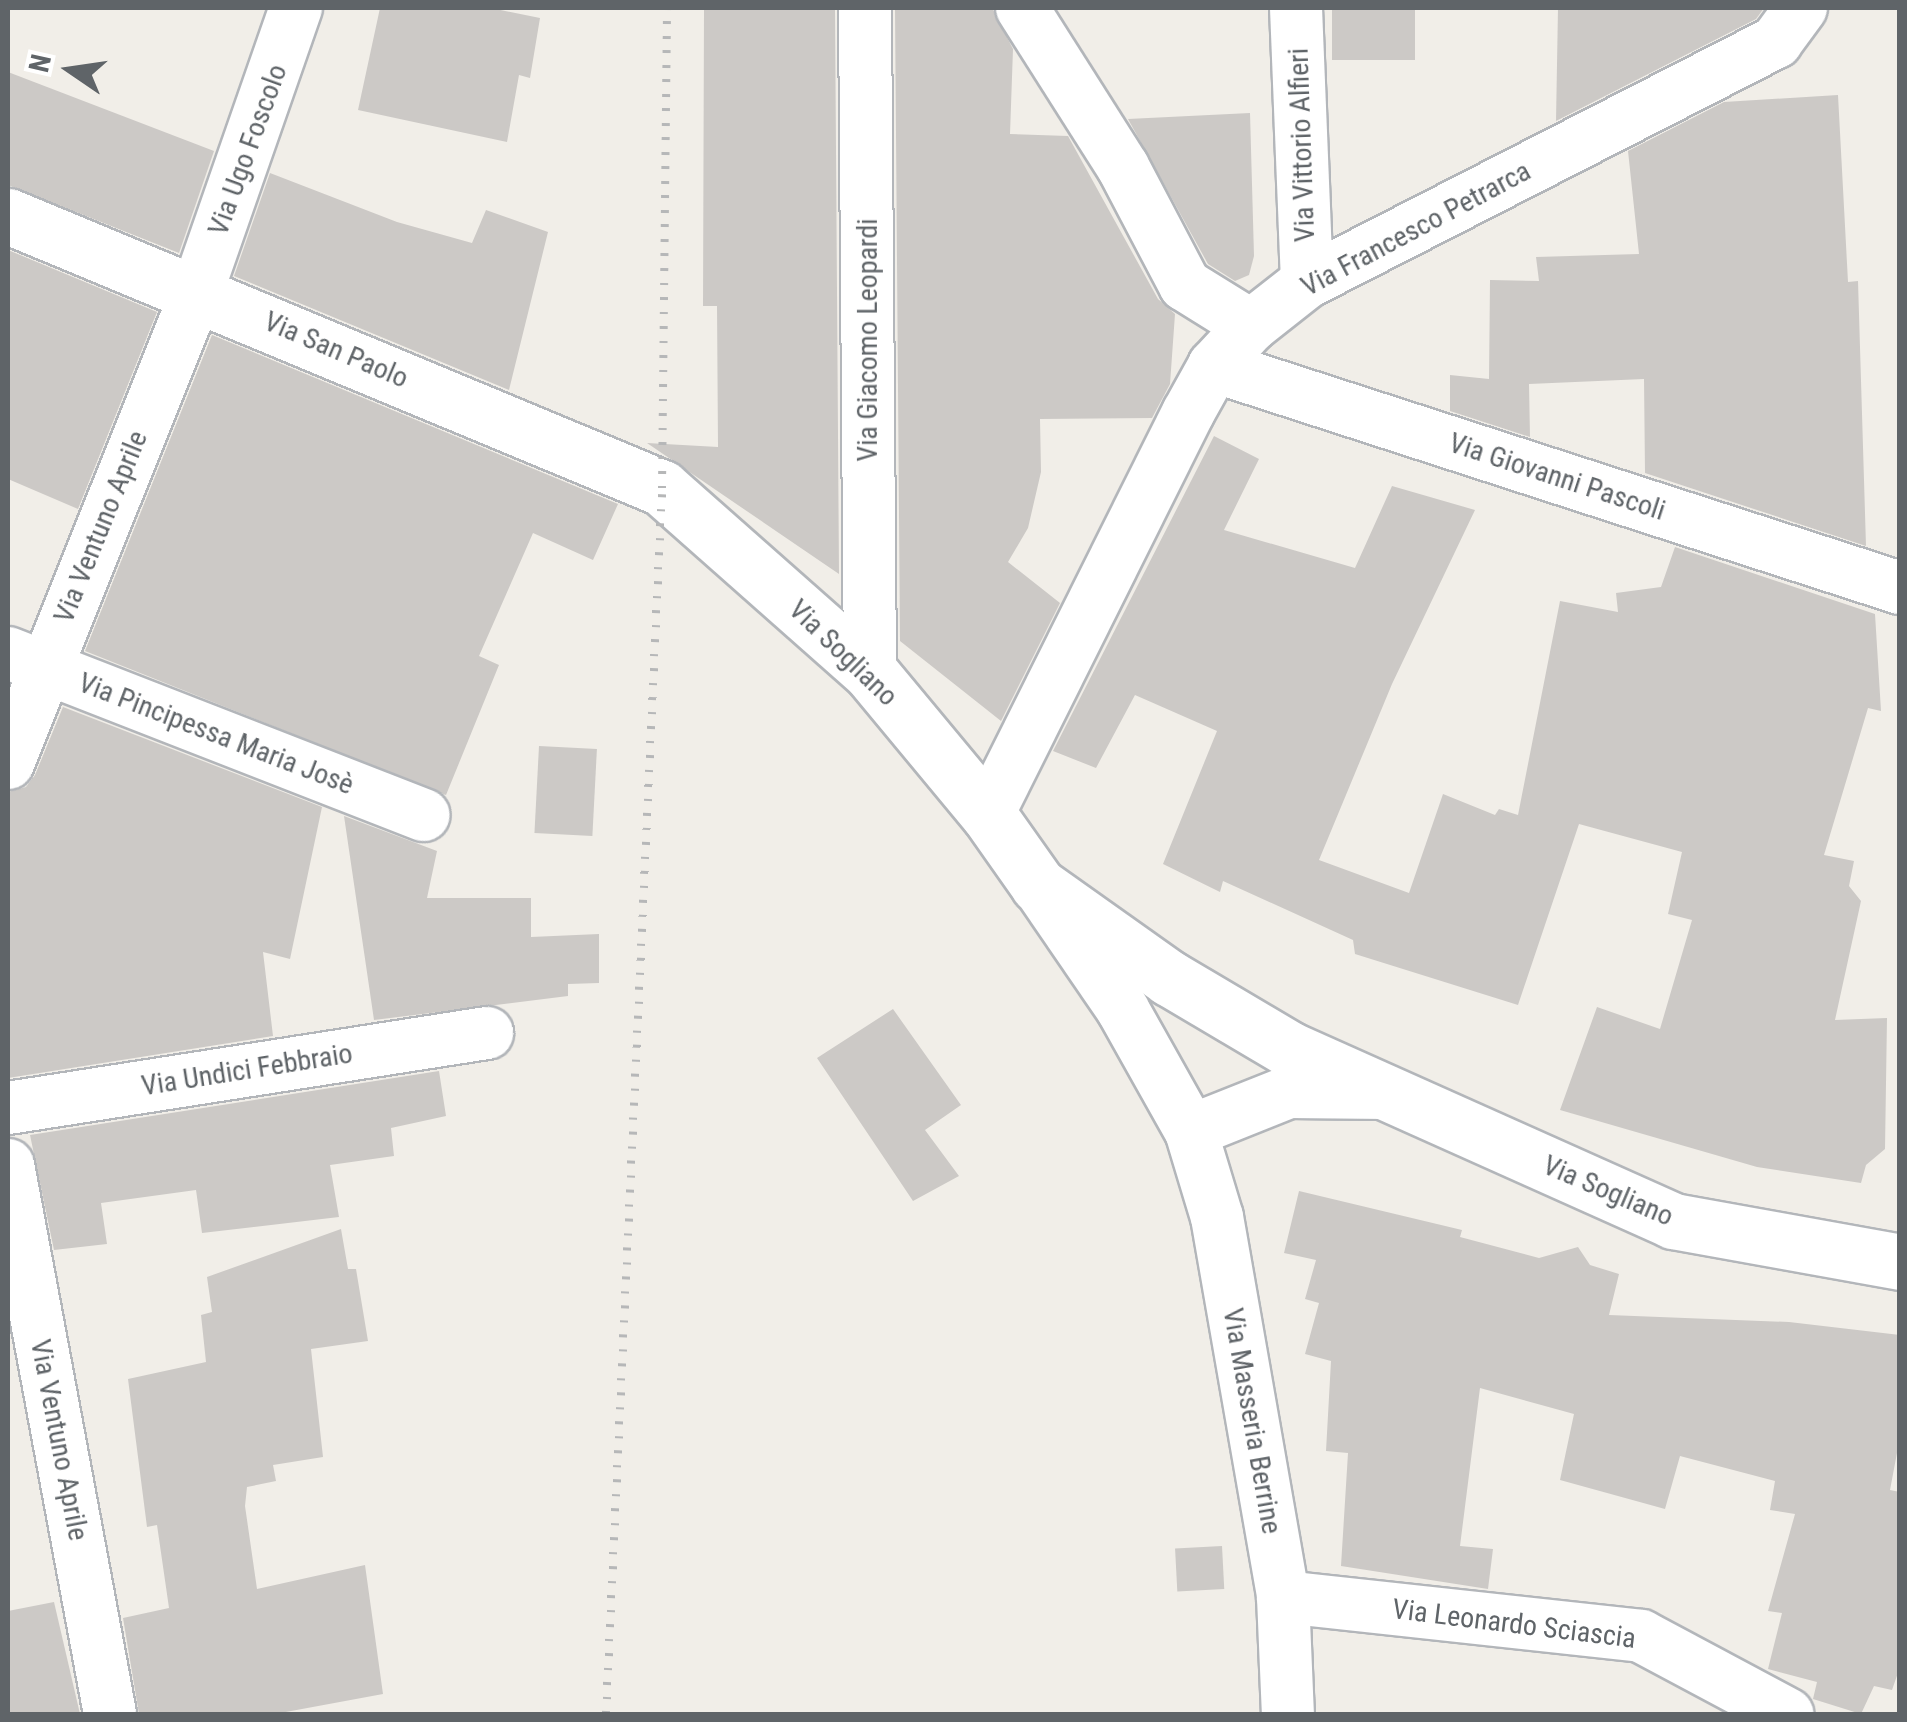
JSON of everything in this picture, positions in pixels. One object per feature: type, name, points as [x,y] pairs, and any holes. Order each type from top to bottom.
[{"type":"street","name":"Via Ugo Foscolo","points":[[196,292],[296,8]]},
{"type":"street","name":"Via Giacomo Leopardi","points":[[865,8],[870,672]]},
{"type":"street","points":[[1022,8],[1123,166],[1185,285],[1251,326]]},
{"type":"street","name":"Via Vittorio Alfieri","points":[[1296,8],[1307,282]]},
{"type":"street","name":"Via Francesco Petrarca","points":[[988,814],[1214,366],[1251,326],[1307,282],[1776,42],[1801,8]]},
{"type":"street","name":"Via San Paolo","points":[[8,216],[662,488]]},
{"type":"street","name":"Via Ventuno Aprile","points":[[8,763],[26,660],[196,292]]},
{"type":"street","name":"Via Giovanni Pascoli","points":[[1214,366],[1900,588]]},
{"type":"street","name":"Via Sogliano","points":[[662,488],[870,672],[988,814],[1123,1010],[1191,1131],[1289,1092],[1386,1093]]},
{"type":"street","name":"Via Pincipessa Maria Josè","points":[[26,660],[424,815]]},
{"type":"street","name":"Via Sogliano","points":[[1038,885],[1169,978],[1289,1049],[1674,1221],[1900,1262]]},
{"type":"street","name":"Via Undici Febbraio","points":[[8,1108],[487,1033]]},
{"type":"street","name":"Via Masseria Berrine","points":[[1191,1131],[1217,1216],[1283,1597],[1288,1714]]},
{"type":"street","name":"Via Ventuno Aprile","points":[[8,1165],[110,1714]]},
{"type":"street","name":"Via Leonardo Sciascia","points":[[1283,1597],[1641,1636],[1787,1714]]},
{"type":"building","points":[[380,8],[491,8],[540,18],[530,78],[519,75],[507,142],[358,110]]},
{"type":"building","points":[[704,8],[835,8],[839,574],[647,443],[718,447],[717,306],[703,306]]},
{"type":"building","points":[[895,8],[992,8],[1013,49],[1010,134],[1068,136],[1158,299],[1175,314],[1170,384],[1152,418],[1040,419],[1041,472],[1028,528],[1008,562],[1060,603],[1001,721],[900,641]]},
{"type":"building","points":[[1332,8],[1415,8],[1415,60],[1332,60]]},
{"type":"building","points":[[1558,8],[1764,8],[1756,19],[1556,121]]},
{"type":"building","points":[[8,72],[214,151],[179,253],[8,185]]},
{"type":"building","points":[[1838,95],[1848,282],[1858,281],[1866,546],[1645,473],[1644,379],[1529,384],[1530,437],[1450,411],[1450,375],[1489,379],[1490,280],[1539,281],[1536,257],[1639,254],[1628,151],[1724,102]]},
{"type":"building","points":[[1250,113],[1254,256],[1249,275],[1235,281],[1208,264],[1128,119]]},
{"type":"building","points":[[270,173],[397,222],[472,243],[486,210],[548,232],[509,390],[234,276]]},
{"type":"building","points":[[8,250],[157,312],[78,509],[8,479]]},
{"type":"building","points":[[212,335],[618,504],[593,560],[533,533],[479,656],[499,665],[446,795],[85,651]]},
{"type":"building","points":[[1214,436],[1259,459],[1224,530],[1355,568],[1392,486],[1475,510],[1392,684],[1319,860],[1409,893],[1443,794],[1495,815],[1499,809],[1518,815],[1560,601],[1618,612],[1616,593],[1661,587],[1675,547],[1875,614],[1881,711],[1868,708],[1824,855],[1854,861],[1849,886],[1861,901],[1835,1020],[1887,1018],[1885,1149],[1866,1165],[1861,1183],[1757,1167],[1560,1110],[1597,1007],[1660,1029],[1692,920],[1668,914],[1682,852],[1579,824],[1518,1005],[1355,954],[1353,940],[1223,881],[1220,892],[1163,864],[1217,731],[1135,695],[1096,768],[1053,751]]},
{"type":"building","points":[[63,707],[322,807],[290,959],[263,952],[273,1036],[8,1078],[8,792],[26,787],[35,775]]},
{"type":"building","points":[[539,746],[597,749],[592,836],[534,833]]},
{"type":"building","points":[[344,816],[437,851],[427,898],[531,898],[531,937],[599,934],[599,983],[568,984],[568,996],[374,1020]]},
{"type":"building","points":[[893,1009],[961,1105],[925,1130],[959,1176],[913,1201],[817,1058]]},
{"type":"building","points":[[439,1071],[446,1116],[391,1128],[394,1156],[330,1165],[339,1217],[202,1233],[196,1190],[101,1203],[107,1244],[54,1250],[30,1135]]},
{"type":"building","points":[[1299,1191],[1462,1230],[1460,1237],[1539,1258],[1578,1247],[1590,1265],[1619,1274],[1609,1315],[1789,1322],[1900,1335],[1900,1437],[1890,1490],[1900,1492],[1900,1667],[1892,1690],[1874,1686],[1861,1714],[1813,1699],[1817,1682],[1768,1669],[1782,1613],[1768,1611],[1795,1514],[1770,1510],[1775,1481],[1680,1456],[1665,1509],[1560,1480],[1574,1414],[1480,1388],[1460,1546],[1493,1549],[1488,1589],[1341,1566],[1348,1453],[1326,1451],[1331,1361],[1305,1354],[1319,1303],[1305,1299],[1316,1260],[1284,1253]]},
{"type":"building","points":[[341,1229],[348,1269],[356,1269],[368,1341],[311,1349],[323,1457],[273,1465],[276,1481],[247,1487],[245,1506],[257,1589],[365,1565],[383,1694],[275,1714],[139,1714],[123,1618],[169,1608],[157,1525],[147,1527],[128,1379],[206,1362],[201,1315],[212,1312],[207,1277]]},
{"type":"building","points":[[1222,1546],[1224,1589],[1177,1591],[1175,1548]]},
{"type":"building","points":[[54,1602],[80,1714],[8,1714],[8,1611]]},
{"type":"railway","points":[[606,1714],[662,488],[667,8]]}]
